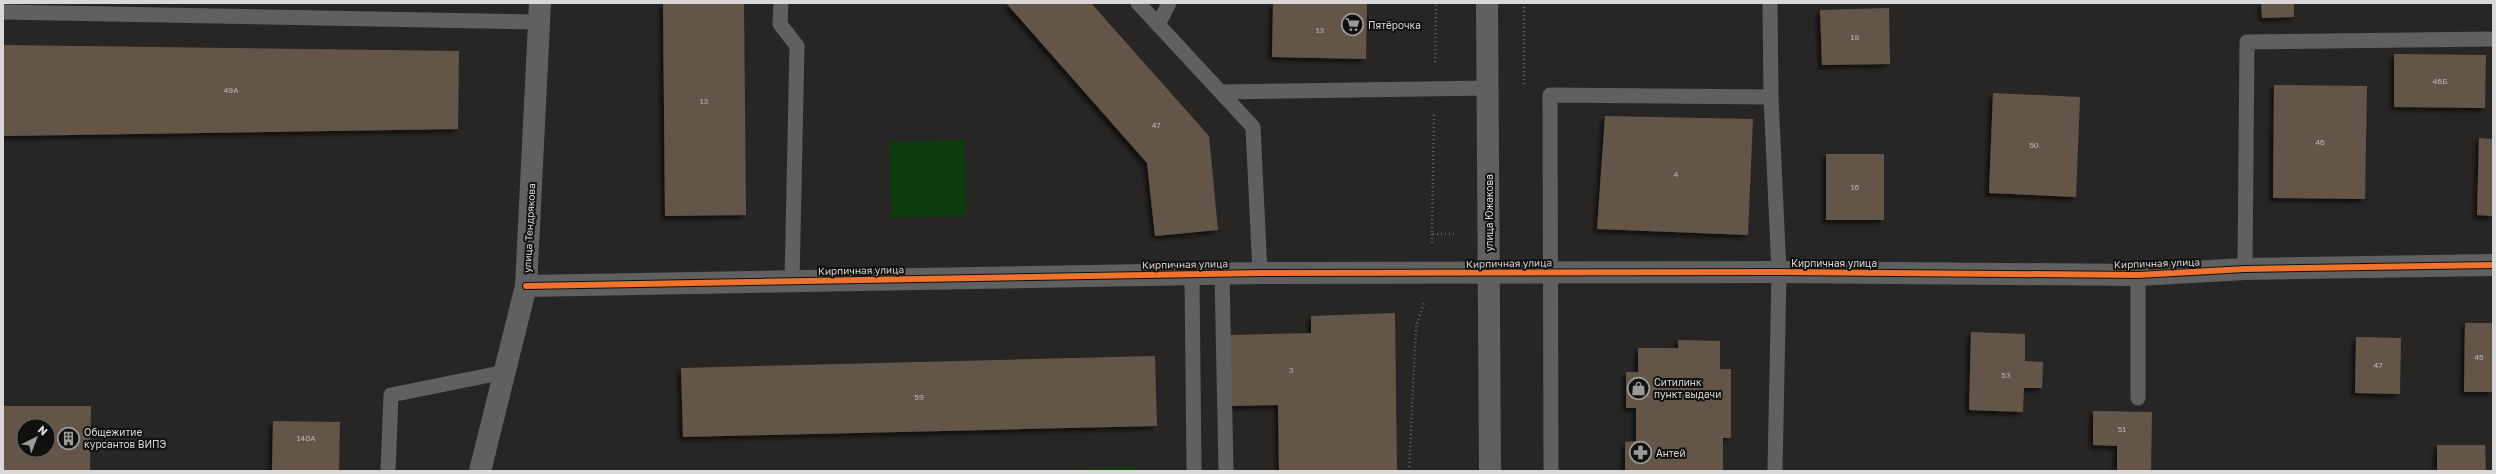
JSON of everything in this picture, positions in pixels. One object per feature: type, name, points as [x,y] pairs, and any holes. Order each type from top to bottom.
[{"type":"street","name":"улица Южакова","points":[[1487,3],[1490,471]]},
{"type":"street","name":"улица Тендрякова","points":[[480,471],[526,286],[540,12]]},
{"type":"street","name":"Кирпичная улица","points":[[526,286],[1260,273],[1489,274],[1779,272],[2138,275],[2245,268],[2493,264]]},
{"type":"lane","points":[[780,3],[780,24],[797,46],[792,281]]},
{"type":"lane","points":[[1138,3],[1253,127],[1260,273]]},
{"type":"lane","points":[[1158,25],[1169,3]]},
{"type":"lane","points":[[1770,3],[1771,97],[1779,272],[1775,471]]},
{"type":"lane","points":[[3,12],[540,12]]},
{"type":"lane","points":[[2245,268],[2247,42],[2493,39]]},
{"type":"lane","points":[[1221,92],[1488,88]]},
{"type":"lane","points":[[1551,471],[1550,95],[1771,97]]},
{"type":"lane","points":[[1192,274],[1194,471]]},
{"type":"lane","points":[[1222,274],[1226,471]]},
{"type":"lane","points":[[2138,275],[2138,398]]},
{"type":"lane","points":[[388,471],[391,395],[505,372]]},
{"type":"path","points":[[1409,471],[1416,327],[1433,274],[1432,234]]},
{"type":"green space","points":[[965,140],[967,216],[891,218],[889,142]]},
{"type":"green space","points":[[1135,466],[1135,471],[1058,471]]},
{"type":"building","points":[[663,3],[744,3],[746,215],[665,216]]},
{"type":"building","points":[[1006,3],[1091,3],[1209,136],[1218,230],[1155,236],[1147,163]]},
{"type":"building","points":[[1273,3],[1367,3],[1366,59],[1272,57]]},
{"type":"building","points":[[2261,3],[2294,3],[2294,17],[2262,18]]},
{"type":"building","points":[[1889,8],[1890,64],[1822,65],[1820,10]]},
{"type":"building","points":[[3,45],[459,51],[458,129],[3,136]]},
{"type":"building","points":[[2394,54],[2486,55],[2485,108],[2394,107]]},
{"type":"building","points":[[2274,85],[2367,86],[2365,199],[2273,198]]},
{"type":"building","points":[[1993,93],[2080,97],[2076,197],[1989,193]]},
{"type":"building","points":[[1605,116],[1753,119],[1748,235],[1597,229]]},
{"type":"building","points":[[2479,138],[2493,139],[2493,216],[2477,215]]},
{"type":"building","points":[[1826,154],[1884,154],[1884,220],[1826,220]]},
{"type":"building","points":[[1395,313],[1397,471],[1279,471],[1278,405],[1231,406],[1229,335],[1311,333],[1311,316]]},
{"type":"building","points":[[2465,323],[2493,323],[2493,392],[2464,392]]},
{"type":"building","points":[[1971,332],[2025,334],[2025,361],[2043,362],[2042,388],[2024,388],[2023,412],[1969,410]]},
{"type":"building","points":[[2356,337],[2401,338],[2400,394],[2355,393]]},
{"type":"building","points":[[1678,340],[1720,341],[1720,369],[1731,369],[1731,438],[1723,438],[1723,471],[1625,471],[1625,442],[1636,441],[1636,408],[1626,408],[1626,372],[1638,372],[1638,348],[1678,348]]},
{"type":"building","points":[[1155,356],[1157,426],[683,437],[681,368]]},
{"type":"building","name":"Общежитие курсантов ВИПЭ","points":[[3,406],[91,406],[90,471],[3,471]]},
{"type":"building","points":[[2093,411],[2152,412],[2151,471],[2117,471],[2117,446],[2093,445]]},
{"type":"building","points":[[273,421],[340,422],[339,471],[272,471]]},
{"type":"building","points":[[2437,445],[2485,445],[2486,471],[2437,471]]},
{"type":"cycle path","points":[[526,286],[1260,273],[1779,272],[2138,275],[2245,269],[2493,265]]},
{"type":"place","name":"Пятёрочка","points":[[1353,25]]},
{"type":"place","name":"Ситилинк пункт выдачи","points":[[1639,388]]},
{"type":"place","name":"Общежитие курсантов ВИПЭ","points":[[69,438]]},
{"type":"place","name":"Антей","points":[[1640,453]]}]
